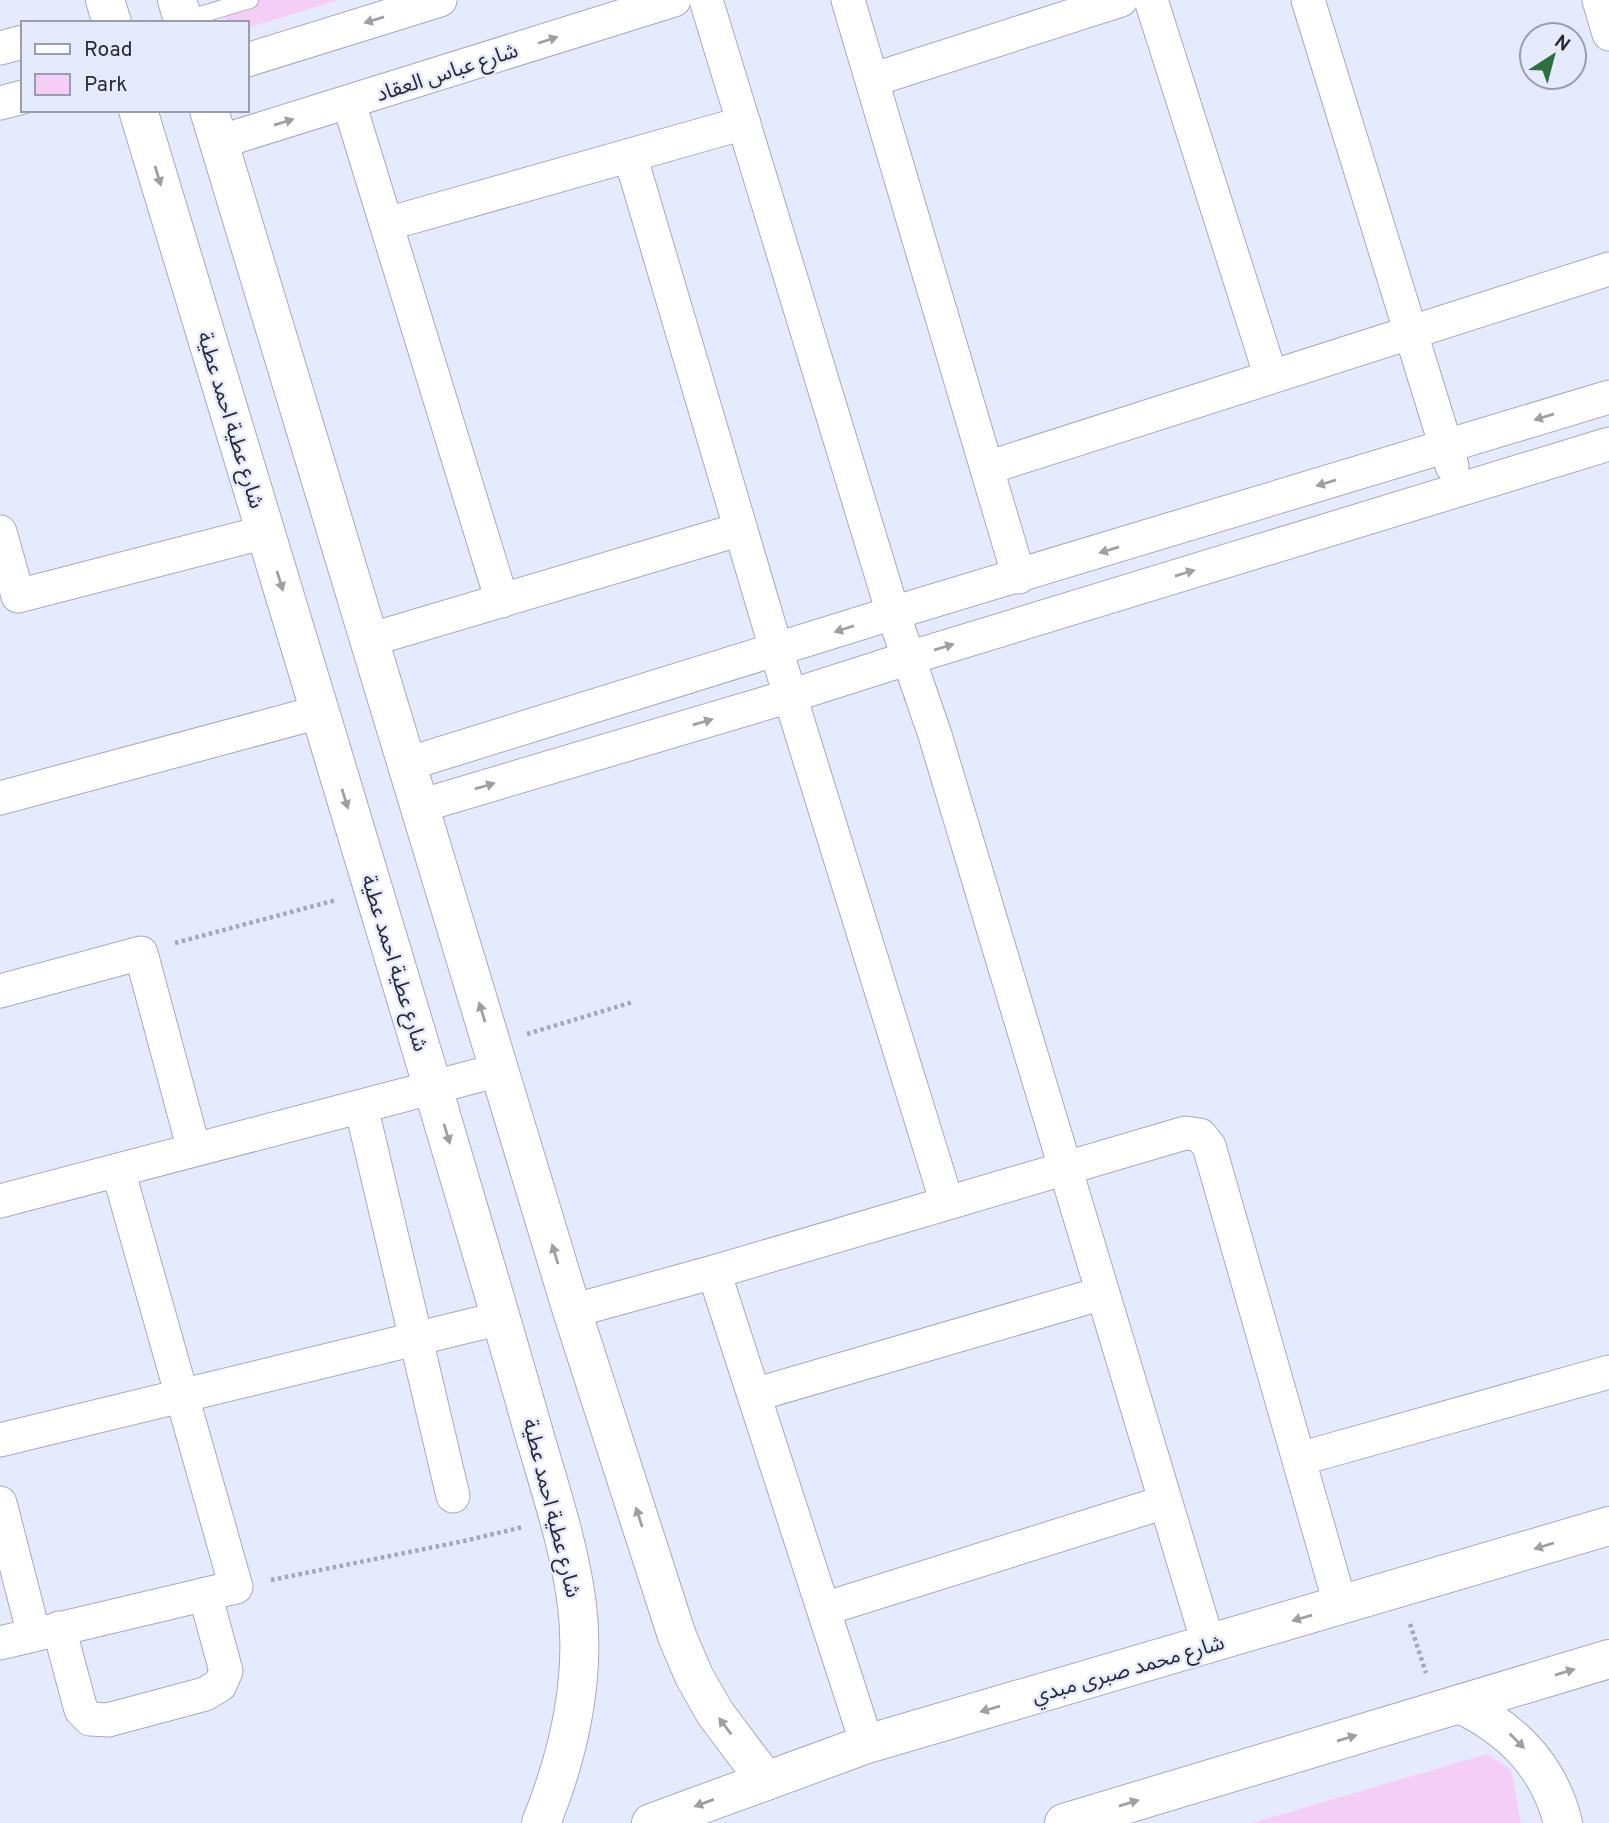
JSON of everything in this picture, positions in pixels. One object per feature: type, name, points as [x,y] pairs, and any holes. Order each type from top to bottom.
[{"type":"street","points":[[248,60],[440,0]]},
{"type":"street","name":"شارع عباس العقاد","points":[[214,126],[349,103],[674,0]]},
{"type":"street","points":[[706,0],[893,613],[935,735],[1209,1646]]},
{"type":"street","points":[[848,0],[1019,577]]},
{"type":"street","points":[[872,80],[1121,0]]},
{"type":"street","points":[[1151,0],[1271,377]]},
{"type":"street","points":[[1308,0],[1460,489]]},
{"type":"street","points":[[1599,0],[1609,34]]},
{"type":"street","points":[[0,48],[21,43]]},
{"type":"street","points":[[0,103],[21,98]]},
{"type":"street","points":[[349,103],[502,601]]},
{"type":"street","name":"شارع عطية احمد عطية","points":[[139,112],[502,1318],[570,1563],[579,1654],[576,1700],[568,1746],[541,1823]]},
{"type":"street","points":[[387,224],[744,123]]},
{"type":"street","points":[[214,126],[572,1311],[686,1656],[715,1713],[766,1781]]},
{"type":"street","points":[[630,155],[776,650],[947,1203]]},
{"type":"street","points":[[987,468],[1609,269]]},
{"type":"street","points":[[407,764],[893,613],[1609,397]]},
{"type":"street","points":[[420,806],[790,696],[1609,444]]},
{"type":"street","points":[[369,640],[741,529]]},
{"type":"street","points":[[0,532],[18,596],[265,532]]},
{"type":"street","points":[[0,799],[319,712]]},
{"type":"street","points":[[0,991],[141,953],[194,1150]]},
{"type":"street","points":[[0,1200],[433,1087],[496,1057]]},
{"type":"street","points":[[361,1106],[453,1496]]},
{"type":"street","points":[[572,1311],[714,1272],[1185,1133],[1193,1133],[1205,1140],[1213,1159],[1341,1606]]},
{"type":"street","points":[[0,1503],[47,1632],[81,1710],[90,1719],[108,1720],[205,1694],[220,1685],[226,1671],[220,1591],[182,1396],[118,1170]]},
{"type":"street","points":[[714,1272],[867,1744]]},
{"type":"street","points":[[754,1395],[1103,1293]]},
{"type":"street","points":[[0,1440],[502,1318]]},
{"type":"street","points":[[1299,1459],[1609,1372]]},
{"type":"street","points":[[824,1609],[1165,1502]]},
{"type":"street","name":"شارع محمد صبرى مبدي","points":[[651,1823],[867,1744],[1209,1646],[1609,1526]]},
{"type":"street","points":[[0,1643],[220,1591]]},
{"type":"street","points":[[1064,1823],[1609,1659]]},
{"type":"street","points":[[1449,1707],[1486,1716],[1510,1733],[1530,1754],[1546,1778],[1559,1804],[1563,1823]]},
{"type":"lane","points":[[181,14],[250,0]]},
{"type":"path","points":[[141,953],[373,890]]},
{"type":"path","points":[[496,1057],[633,1002]]},
{"type":"path","points":[[220,1591],[464,1541],[558,1518]]},
{"type":"path","points":[[1399,1589],[1449,1707]]},
{"type":"green space","points":[[220,0],[339,0],[248,28],[248,21],[226,21]]},
{"type":"green space","points":[[1487,1754],[1511,1770],[1521,1823],[1252,1823]]}]
